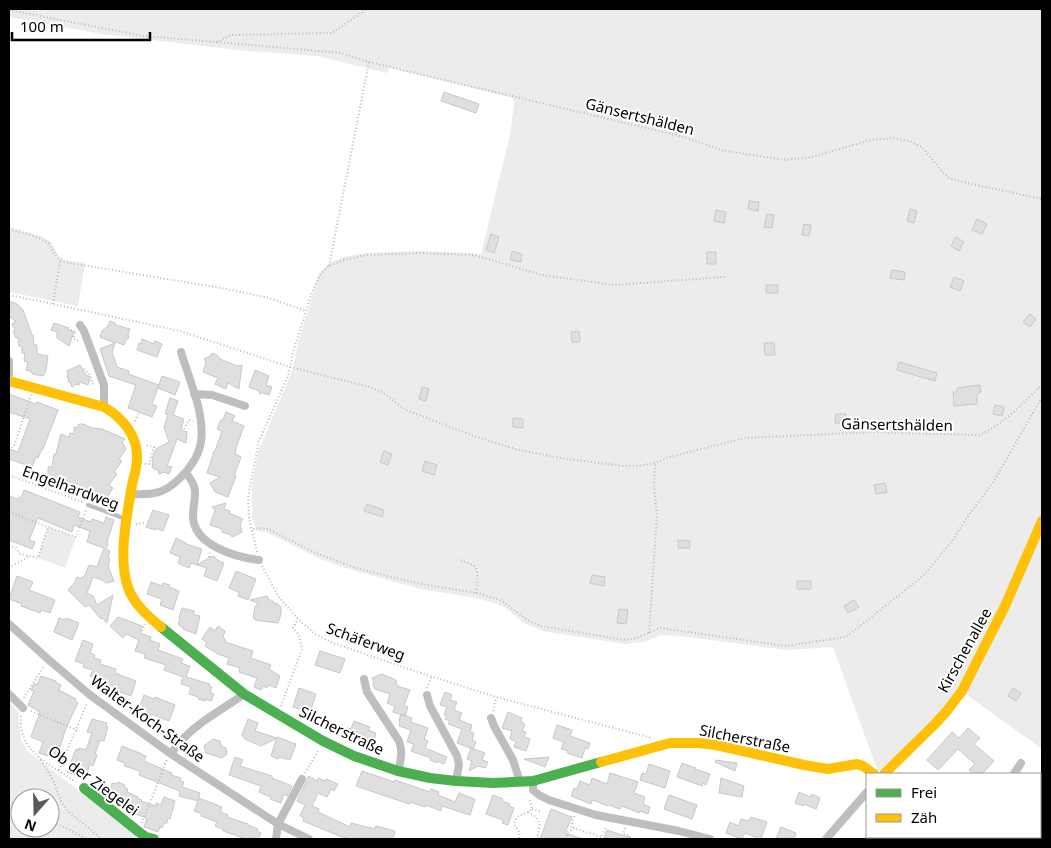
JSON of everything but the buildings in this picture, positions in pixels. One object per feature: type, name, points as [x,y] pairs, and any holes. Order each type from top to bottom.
[{"type":"street","points":[[80,325],[104,385],[104,407]]},
{"type":"street","points":[[131,494],[156,494],[174,485],[186,473],[194,461],[201,444],[201,422],[181,352]]},
{"type":"street","points":[[9,361],[9,374]]},
{"type":"street","name":"Silcherstraße","points":[[9,381],[104,407],[122,420],[132,434],[136,448],[136,464],[126,519],[123,563],[125,578],[135,601],[155,622],[244,694],[323,741],[354,756],[379,766],[430,778],[493,784],[520,782],[533,785],[670,743],[698,742],[828,769],[857,764],[864,766],[873,773]]},
{"type":"street","points":[[194,394],[212,395],[245,406]]},
{"type":"street","points":[[186,473],[191,480],[196,496],[193,519],[199,535],[215,547],[259,560]]},
{"type":"street","name":"Kirschenallee","points":[[885,773],[934,725],[962,691],[1005,606],[1042,521]]},
{"type":"street","name":"Walter-Koch-Straße","points":[[9,624],[90,695],[170,753],[278,824],[309,839]]},
{"type":"street","points":[[364,679],[367,692],[402,748],[398,771]]},
{"type":"street","points":[[9,694],[21,706]]},
{"type":"street","points":[[170,753],[201,722],[244,694]]},
{"type":"street","points":[[427,695],[430,706],[457,756],[459,765],[456,781]]},
{"type":"street","points":[[491,718],[513,760],[520,782]]},
{"type":"street","points":[[1015,773],[1021,763]]},
{"type":"street","points":[[276,839],[278,824],[302,779]]},
{"type":"street","points":[[533,785],[539,796],[549,800],[605,817],[680,831],[710,839]]},
{"type":"street","name":"Ob der Ziegelei","points":[[84,788],[139,832],[146,837],[154,839]]},
{"type":"street","points":[[826,839],[866,793]]},
{"type":"lane","name":"Engelhardweg","points":[[88,505],[126,519]]},
{"type":"path","points":[[217,42],[231,35],[332,34],[367,9]]},
{"type":"path","name":"Gänsertshälden","points":[[9,10],[143,36],[341,53],[369,62],[684,137],[722,150],[784,160],[812,157],[871,140],[894,138],[922,146],[949,178],[1042,199]]},
{"type":"path","points":[[329,266],[369,62]]},
{"type":"path","points":[[9,230],[45,241],[60,260],[227,289],[269,298],[306,311],[320,275],[329,266],[366,255],[418,253],[474,255],[542,275],[614,285],[725,277]]},
{"type":"path","points":[[53,304],[60,260]]},
{"type":"path","name":"Gänsertshälden","points":[[9,295],[180,331],[290,367],[370,386],[384,393],[408,411],[515,449],[561,458],[622,466],[655,463],[669,457],[745,438],[872,432],[979,435],[988,432],[998,425],[1042,385]]},
{"type":"path","name":"Schäferweg","points":[[306,311],[288,376],[262,435],[255,458],[248,496],[249,518],[259,560],[278,596],[316,634],[333,643],[496,697],[655,739]]},
{"type":"path","points":[[84,369],[91,376],[92,383]]},
{"type":"path","points":[[9,450],[14,446],[33,387]]},
{"type":"path","points":[[253,529],[268,529],[316,553],[356,568],[422,584],[476,593],[502,601],[529,621],[541,626],[625,640],[637,638],[660,628],[786,646],[846,637],[926,573],[952,541],[994,481],[1042,396]]},
{"type":"path","points":[[135,422],[138,414]]},
{"type":"path","points":[[184,429],[189,420],[201,422]]},
{"type":"path","points":[[136,464],[149,464],[154,447]]},
{"type":"path","points":[[649,633],[657,514],[654,487],[655,463]]},
{"type":"path","name":"Engelhardweg","points":[[9,475],[88,505]]},
{"type":"path","points":[[9,512],[76,537],[88,505]]},
{"type":"path","points":[[137,524],[144,523]]},
{"type":"path","points":[[9,544],[16,548],[20,554],[38,558],[48,528]]},
{"type":"path","points":[[9,568],[29,556]]},
{"type":"path","points":[[461,560],[476,567],[478,585],[476,593]]},
{"type":"path","points":[[278,715],[302,649],[299,635],[293,628],[298,618]]},
{"type":"path","points":[[48,660],[21,706],[77,730]]},
{"type":"path","points":[[427,695],[432,676]]},
{"type":"path","points":[[59,770],[90,695]]},
{"type":"path","points":[[491,718],[496,697]]},
{"type":"path","name":"Ob der Ziegelei","points":[[21,706],[20,722],[23,737],[30,750],[40,760],[59,770],[84,788]]},
{"type":"path","points":[[302,779],[323,741]]},
{"type":"path","points":[[139,832],[170,753]]},
{"type":"path","points":[[40,760],[53,780],[65,808],[79,822],[102,839]]},
{"type":"path","points":[[532,809],[530,798],[533,785]]},
{"type":"path","points":[[569,839],[567,835],[572,830],[574,816],[567,814],[570,806]]},
{"type":"path","points":[[532,809],[540,811]]},
{"type":"path","points":[[516,839],[520,839],[521,833],[514,824],[518,815],[532,809]]},
{"type":"path","points":[[528,812],[539,821],[540,826],[537,838],[540,839]]},
{"type":"path","points":[[627,821],[623,834],[630,836],[630,839]]},
{"type":"path","points":[[572,828],[602,838],[606,825]]},
{"type":"path","points":[[60,826],[87,839]]},
{"type":"shaded area","points":[[9,9],[1042,9],[1042,749],[967,695],[957,690],[930,723],[878,772],[833,647],[786,650],[660,635],[648,641],[625,644],[542,631],[524,623],[503,606],[477,598],[421,589],[355,571],[325,561],[266,532],[257,531],[252,518],[252,485],[258,452],[292,371],[298,343],[319,273],[329,263],[343,257],[366,253],[419,251],[481,254],[510,135],[513,98],[390,68],[387,73],[317,56],[237,50],[101,34],[9,17]]},
{"type":"shaded area","points":[[9,227],[41,236],[51,242],[58,255],[64,260],[85,263],[78,306],[9,292]]},
{"type":"shaded area","points":[[48,527],[76,537],[65,568],[38,558]]},
{"type":"shaded area","points":[[9,701],[18,711],[21,740],[27,751],[142,839],[9,839]]},
{"type":"traffic: fast","points":[[161,627],[244,694],[323,741],[354,756],[398,771],[430,778],[493,783],[533,781],[601,762]]},
{"type":"traffic: fast","points":[[84,788],[139,832],[146,837],[154,839]]},
{"type":"traffic: slow","points":[[9,381],[104,407],[111,411],[128,428],[135,443],[137,459],[124,538],[125,578],[135,601],[161,627]]},
{"type":"traffic: slow","points":[[885,773],[934,725],[962,691],[1005,606],[1042,521]]},
{"type":"traffic: slow","points":[[601,762],[670,743],[698,743],[716,745],[828,769],[857,764],[873,773]]}]
